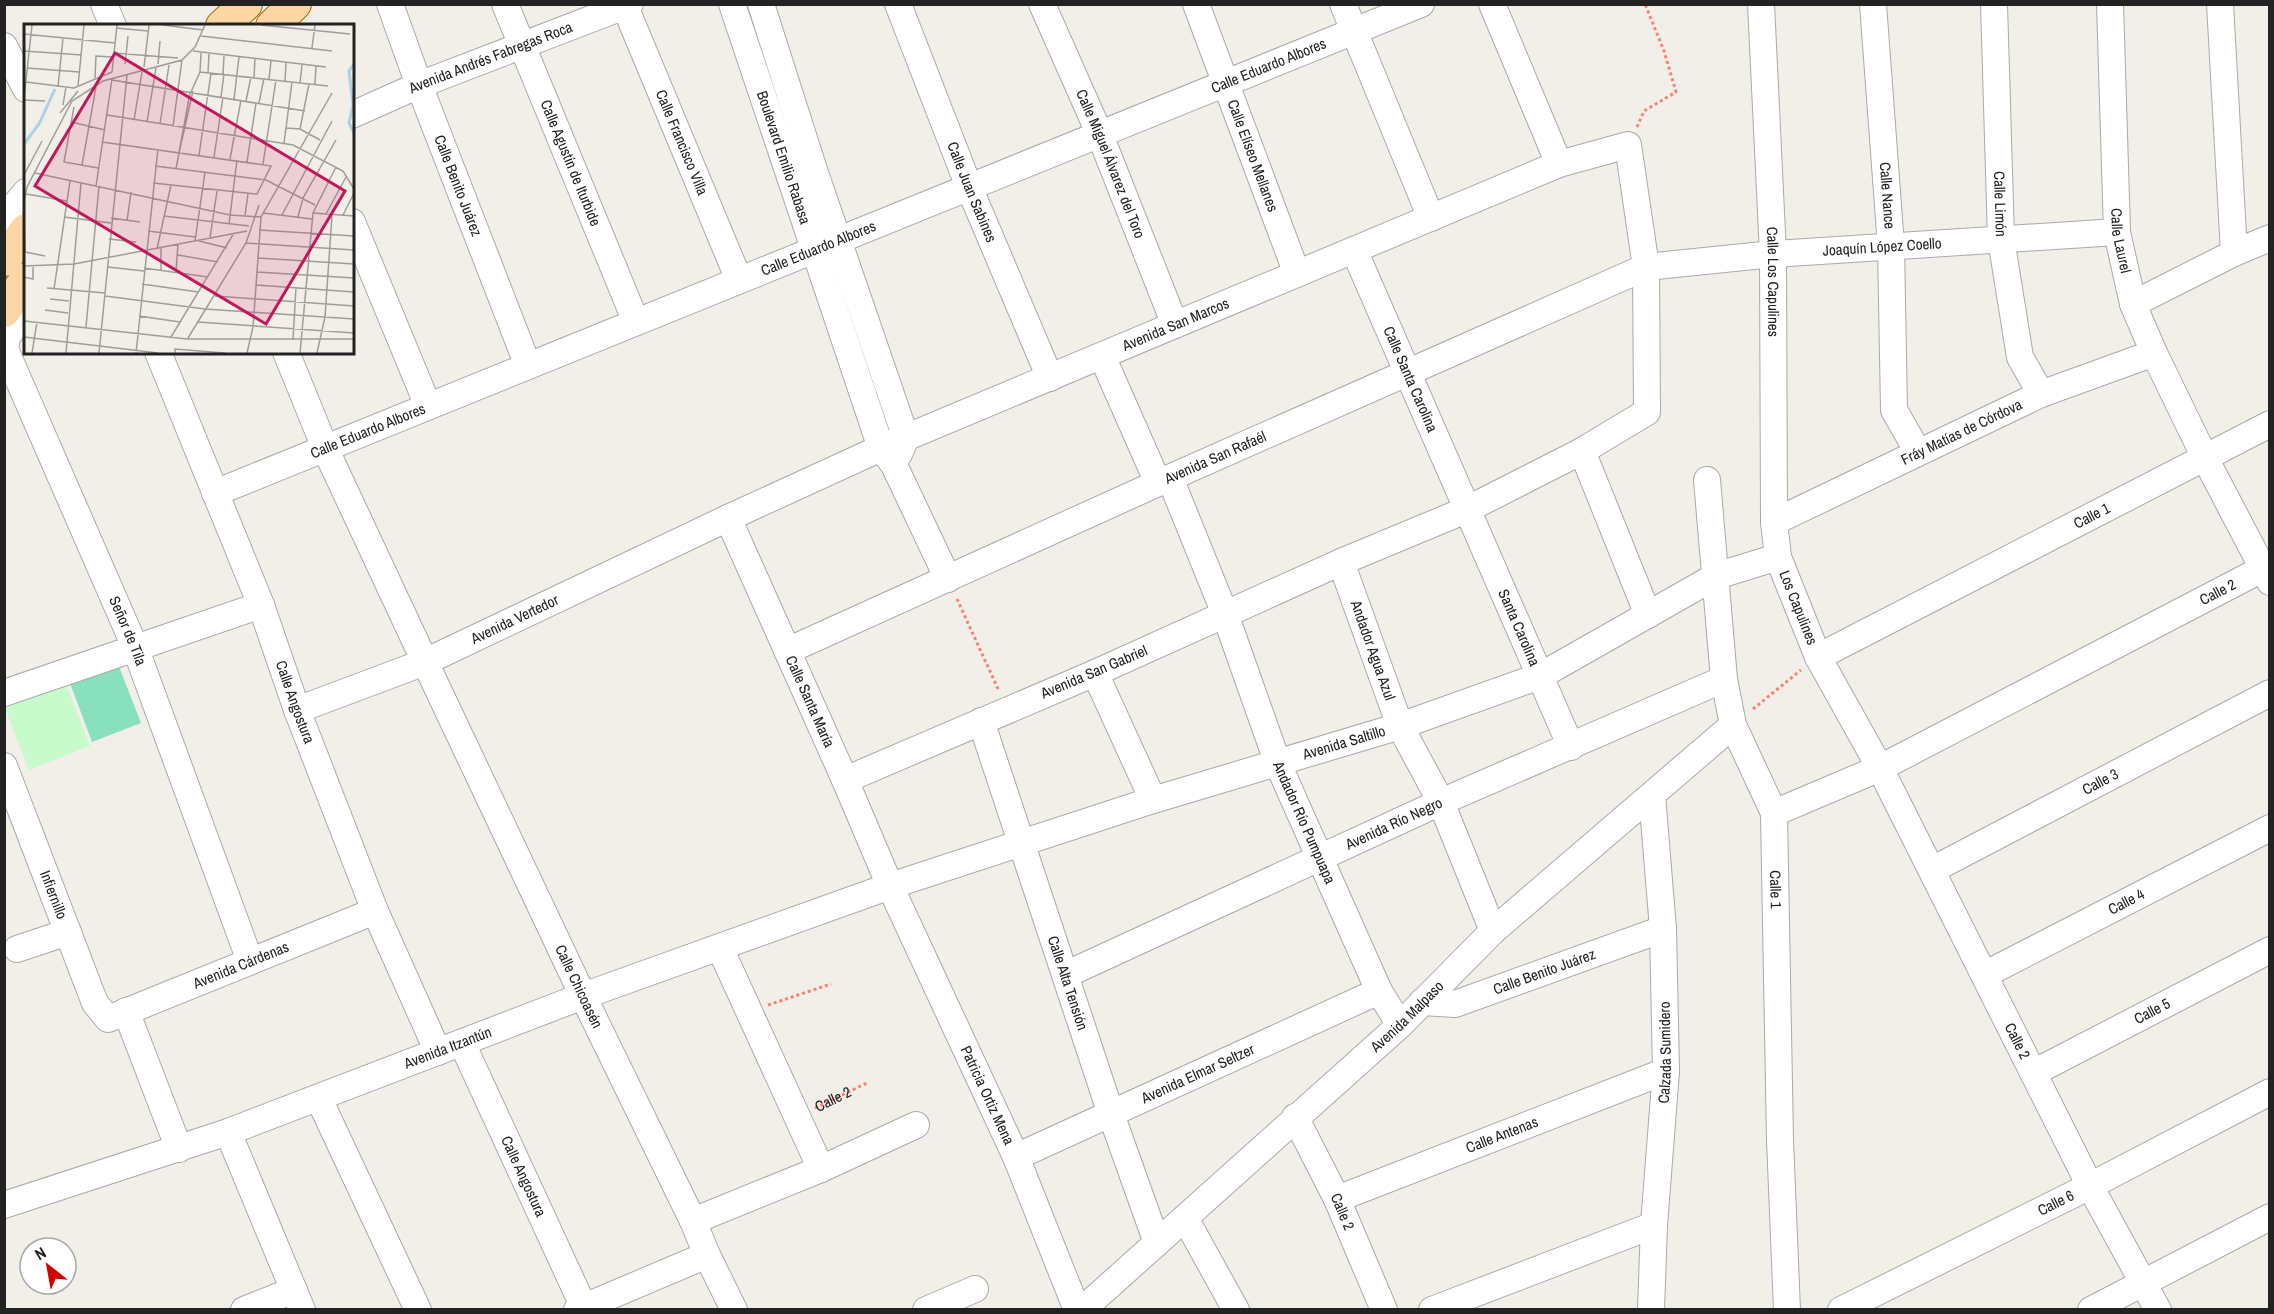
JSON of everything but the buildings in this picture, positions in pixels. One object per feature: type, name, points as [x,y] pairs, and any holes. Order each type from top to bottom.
[{"type":"main road","points":[[224,24],[246,4]]},
{"type":"main road","points":[[4,260],[24,233]]},
{"type":"main road","points":[[4,311],[24,282]]},
{"type":"street","points":[[104,4],[112,24]]},
{"type":"street","name":"Calle Benito Juárez","points":[[390,4],[419,86],[528,366]]},
{"type":"street","name":"Calle Agustín de Iturbide","points":[[505,4],[636,322]]},
{"type":"street","name":"Boulevard Emilio Rabasa","points":[[732,4],[827,246],[906,438]]},
{"type":"street","name":"Boulevard Emilio Rabasa","points":[[761,4],[887,457],[948,579]]},
{"type":"street","name":"Calle Juan Sabines","points":[[898,4],[969,187],[1050,378]]},
{"type":"street","name":"Calle Miguel Álvarez del Toro","points":[[1042,4],[1100,135],[1175,325]]},
{"type":"street","name":"Calle Elíseo Mellanes","points":[[1197,4],[1297,274]]},
{"type":"street","points":[[1343,4],[1431,218]]},
{"type":"street","name":"Calle Eduardo Albores","points":[[215,493],[1422,4]]},
{"type":"street","points":[[1492,4],[1559,164]]},
{"type":"street","name":"Calle Los Capulines","points":[[1761,4],[1773,254],[1774,522],[1778,557]]},
{"type":"street","name":"Calle Nance","points":[[1873,4],[1891,246],[1894,410],[1918,452]]},
{"type":"street","name":"Calle Limón","points":[[1994,4],[2001,239],[2020,357],[2041,394]]},
{"type":"street","name":"Calle Laurel","points":[[2110,4],[2117,232],[2133,304],[2205,458]]},
{"type":"street","points":[[2220,4],[2234,253]]},
{"type":"street","name":"Avenida Andrés Fabregas Roca","points":[[354,114],[521,45],[626,5]]},
{"type":"street","name":"Calle Francisco Villa","points":[[626,5],[739,280]]},
{"type":"street","points":[[4,45],[24,85]]},
{"type":"street","points":[[1341,562],[1466,510],[1582,451],[1647,412],[1646,267],[1628,145]]},
{"type":"street","name":"Avenida San Marcos","points":[[728,518],[887,457],[906,438],[1559,164],[1628,145]]},
{"type":"street","points":[[4,218],[24,194]]},
{"type":"street","points":[[354,227],[428,406]]},
{"type":"street","name":"Joaquín López Coello","points":[[1646,267],[1773,254],[2117,232]]},
{"type":"street","points":[[2133,304],[2234,253],[2270,238]]},
{"type":"street","name":"Calle Santa Carolina","points":[[1354,250],[1466,510]]},
{"type":"street","name":"Avenida San Rafaél","points":[[787,651],[1646,267]]},
{"type":"street","name":"Señor de Tila","points":[[24,315],[7,337],[5,349],[135,647],[250,961]]},
{"type":"street","name":"Fráy Matías de Córdova","points":[[1774,522],[2041,394],[2154,353]]},
{"type":"street","name":"Calle Angostura","points":[[159,354],[261,605],[297,710],[375,911],[450,1047],[582,1308]]},
{"type":"street","name":"Calle Chicoasén","points":[[287,354],[325,448],[425,662],[734,1310]]},
{"type":"street","name":"Andador Río Pumpuapa","points":[[1102,356],[1164,481],[1225,614],[1278,764],[1379,991],[1400,1025]]},
{"type":"street","name":"Calle 1","points":[[1818,657],[2270,424]]},
{"type":"street","points":[[1582,451],[1648,615]]},
{"type":"street","points":[[2205,458],[2267,572]]},
{"type":"street","name":"Calle 1","points":[[1707,480],[1724,679],[1733,725],[1774,813],[1780,1140],[1787,1310]]},
{"type":"street","name":"Santa Carolina","points":[[1466,510],[1571,747]]},
{"type":"street","name":"Avenida Vertedor","points":[[297,710],[425,662],[728,518]]},
{"type":"street","name":"Calle Santa María","points":[[728,518],[890,886]]},
{"type":"street","name":"Avenida Saltillo","points":[[890,886],[1153,800],[1401,726],[1540,676],[1716,576],[1778,557]]},
{"type":"street","name":"Los Capulines","points":[[1778,557],[1818,657]]},
{"type":"street","name":"Avenida San Gabriel","points":[[845,780],[1095,673],[1341,562]]},
{"type":"street","name":"Andador Agua Azul","points":[[1341,562],[1401,726],[1441,802],[1493,931]]},
{"type":"street","name":"Calle 2","points":[[1774,813],[1881,768],[2267,572]]},
{"type":"street","points":[[4,693],[261,605]]},
{"type":"street","name":"Calle 2","points":[[1818,657],[1881,768],[2090,1185],[2158,1310]]},
{"type":"street","points":[[1095,673],[1153,800]]},
{"type":"street","name":"Avenida Río Negro","points":[[1065,975],[1441,802],[1724,679]]},
{"type":"street","name":"Calle 3","points":[[1932,870],[2270,693]]},
{"type":"street","name":"Calle Alta Tensión","points":[[981,721],[1110,1114],[1157,1243]]},
{"type":"street","name":"Avenida Malpaso","points":[[1082,1310],[1400,1025],[1493,931],[1733,725]]},
{"type":"street","name":"Infiernillo","points":[[4,766],[95,1003],[117,1015],[179,1149]]},
{"type":"street","name":"Calzada Sumidero","points":[[1652,795],[1663,929],[1666,1071],[1654,1225],[1652,1310]]},
{"type":"street","name":"Calle 4","points":[[1984,975],[2270,828]]},
{"type":"street","name":"Avenida Itzantún","points":[[4,1205],[228,1132],[583,996],[890,886]]},
{"type":"street","name":"Patricia Ortiz Mena","points":[[890,886],[1016,1157],[1077,1310]]},
{"type":"street","name":"Avenida Cárdenas","points":[[117,1015],[375,911]]},
{"type":"street","name":"Calle Benito Juárez","points":[[1422,1002],[1455,1004],[1663,929]]},
{"type":"street","points":[[17,949],[68,932]]},
{"type":"street","points":[[720,948],[821,1169]]},
{"type":"street","name":"Calle 5","points":[[2035,1072],[2270,950]]},
{"type":"street","name":"Avenida Elmar Seltzer","points":[[1016,1157],[1379,991]]},
{"type":"street","name":"Calle Antenas","points":[[1337,1199],[1666,1071]]},
{"type":"street","name":"Calle 6","points":[[1841,1310],[2270,1092]]},
{"type":"street","points":[[319,1099],[418,1310]]},
{"type":"street","name":"Calle 2","points":[[1295,1117],[1337,1199],[1384,1310]]},
{"type":"street","points":[[693,1221],[821,1169],[916,1125]]},
{"type":"street","points":[[228,1132],[298,1300],[244,1310]]},
{"type":"street","points":[[2091,1310],[2270,1217]]},
{"type":"street","points":[[1185,1218],[1236,1310]]},
{"type":"street","points":[[1432,1310],[1654,1225]]},
{"type":"street","points":[[582,1308],[707,1255]]},
{"type":"street","points":[[926,1310],[975,1289]]},
{"type":"path","points":[[1628,145],[1644,111],[1676,92],[1664,51],[1645,4]]},
{"type":"path","points":[[948,579],[1008,709]]},
{"type":"path","points":[[1733,725],[1818,657]]},
{"type":"path","points":[[749,1012],[831,984]]},
{"type":"path","name":"Calle 2","points":[[798,1116],[867,1083]]},
{"type":"green space","points":[[116,659],[141,723],[92,742],[68,678]]},
{"type":"green space","points":[[64,679],[90,746],[29,770],[5,708],[5,702]]}]
